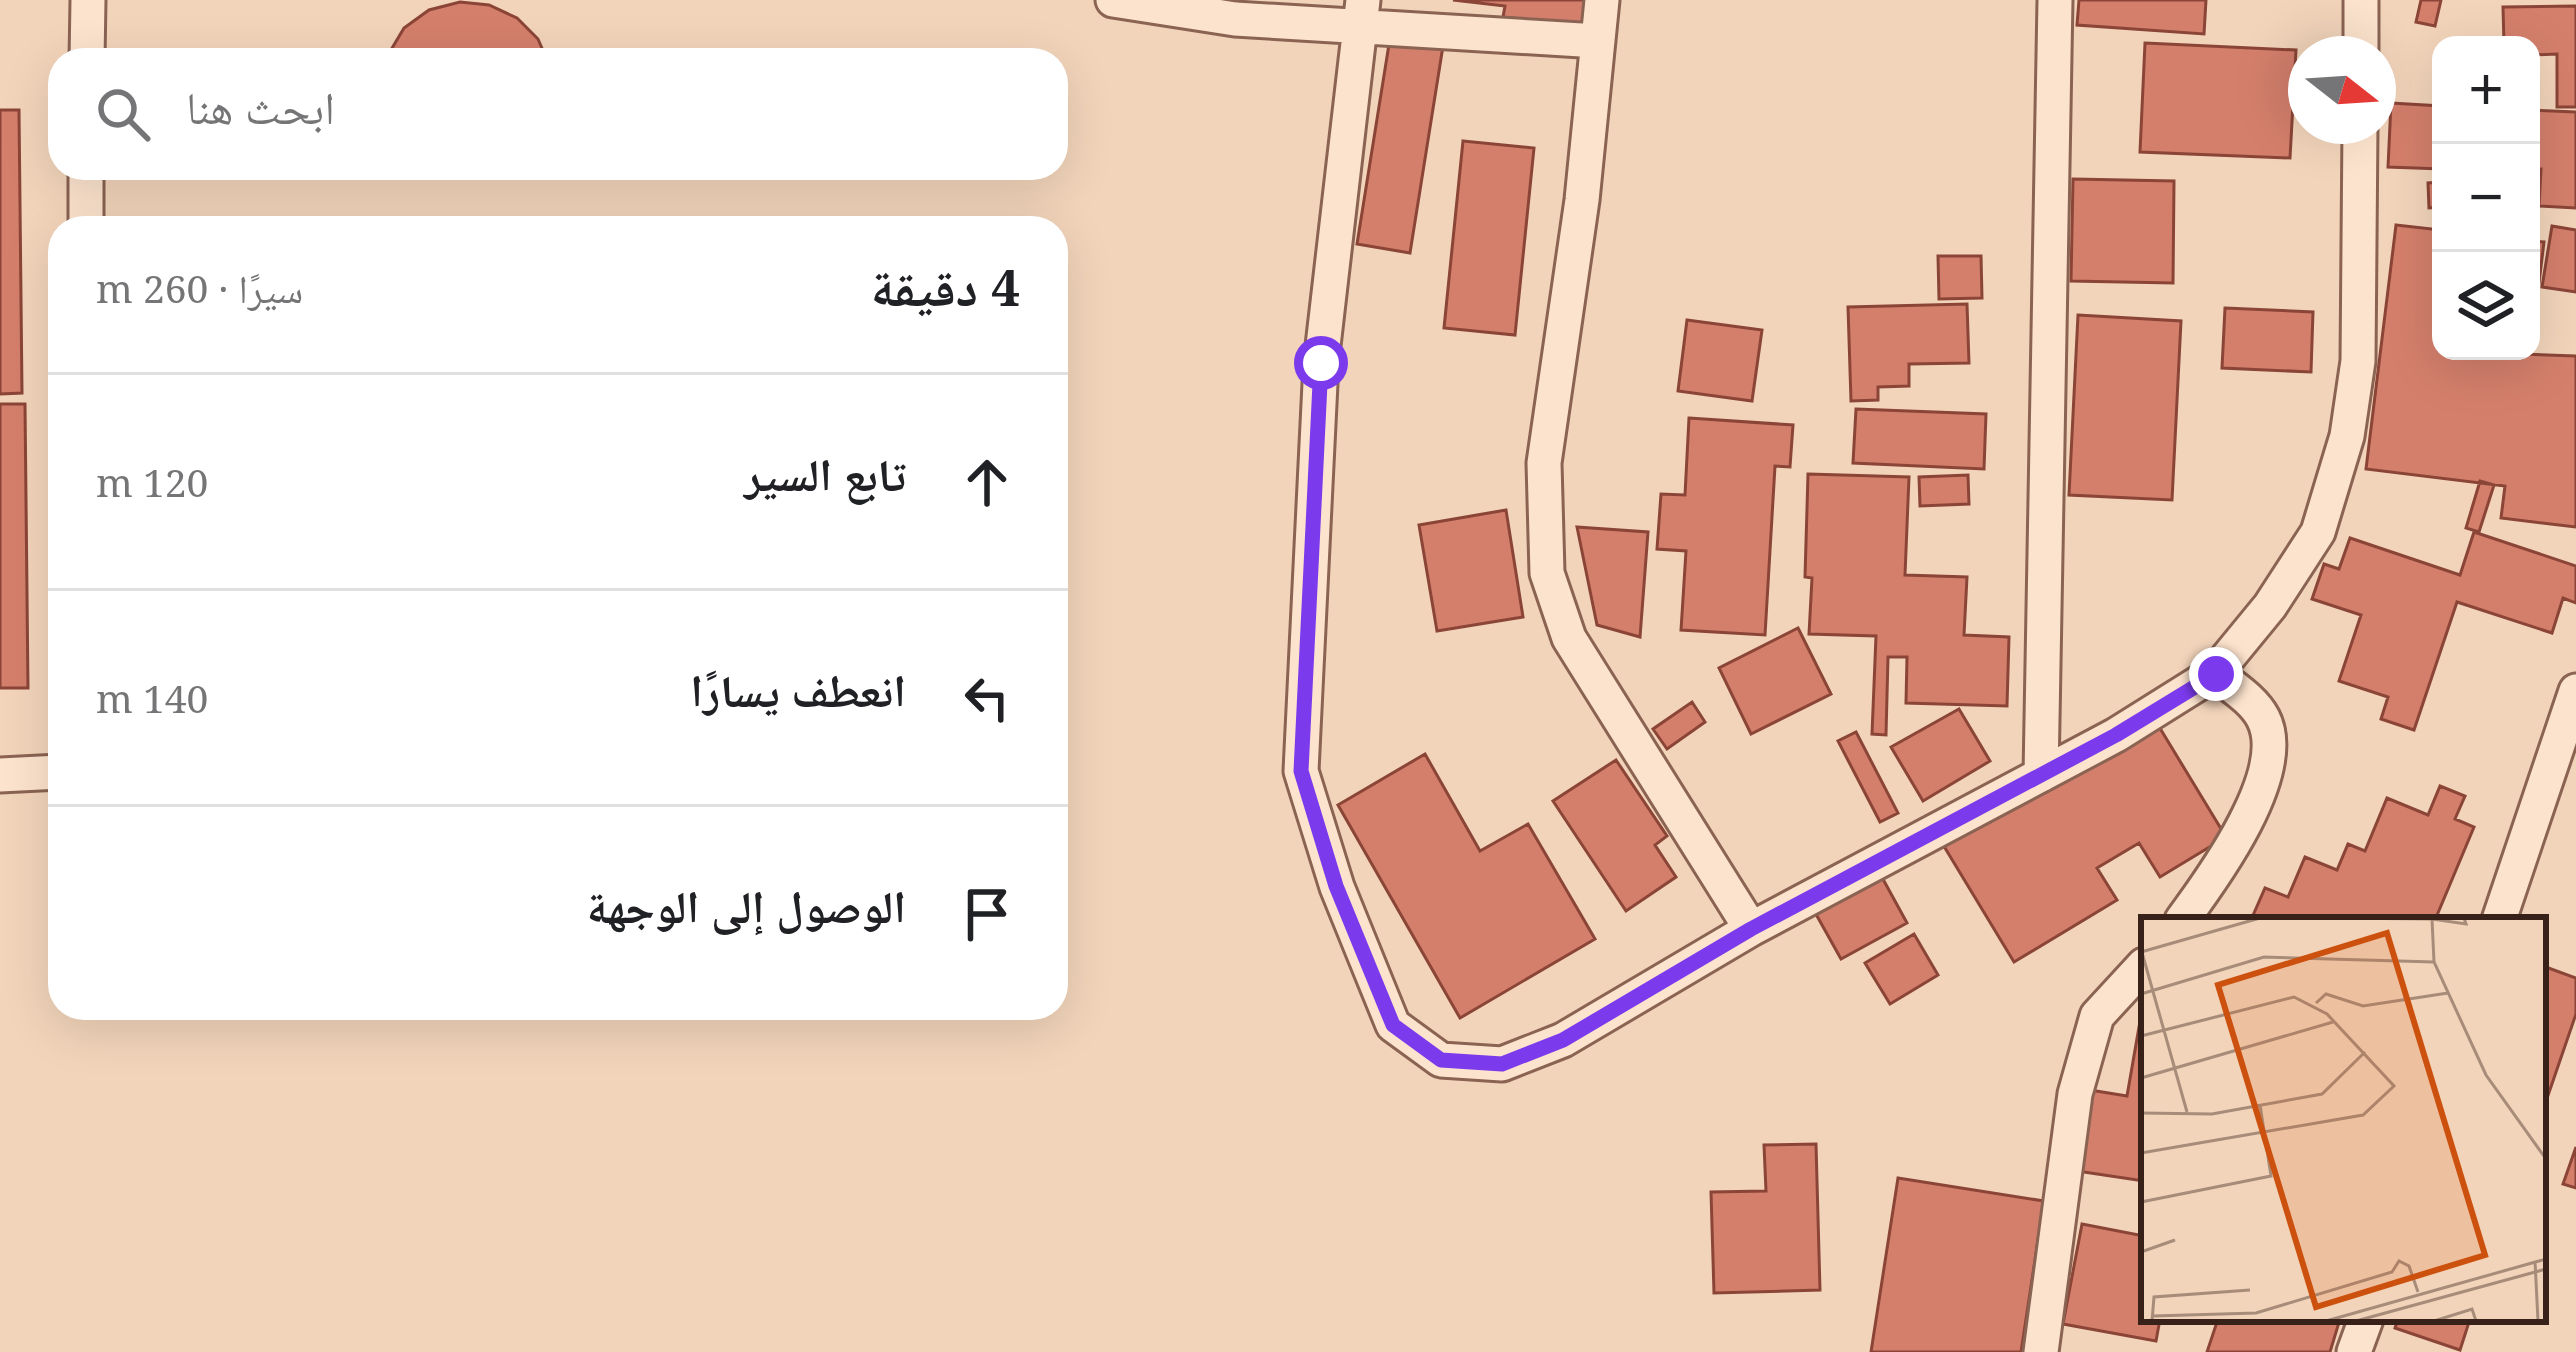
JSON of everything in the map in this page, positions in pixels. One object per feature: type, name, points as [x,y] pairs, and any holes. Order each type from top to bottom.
[{"type":"street","points":[[87,48],[88,0]]},
{"type":"street","points":[[1113,0],[1235,19],[1362,12],[1598,41]]},
{"type":"street","points":[[1602,0],[1544,463],[1547,573],[1569,638],[1751,929]]},
{"type":"street","points":[[2041,775],[2055,0]]},
{"type":"street","points":[[2361,0],[2361,36]]},
{"type":"street","points":[[1362,12],[1321,363],[1301,771],[1336,886],[1393,1025],[1441,1060],[1502,1064],[1563,1040],[1751,929],[2041,775],[2216,674],[2270,606],[2318,532],[2347,436],[2358,361],[2360,144]]},
{"type":"street","points":[[86,180],[86,216]]},
{"type":"street","points":[[2184,917],[2234,846],[2264,775],[2270,746],[2265,722],[2252,703],[2216,674]]},
{"type":"street","points":[[2500,917],[2576,691]]},
{"type":"street","points":[[0,775],[48,773]]},
{"type":"street","points":[[2041,1352],[2074,1094],[2097,1016],[2141,968]]},
{"type":"street","points":[[2354,1352],[2365,1322]]},
{"type":"building","points":[[1453,0],[1591,0],[1588,26],[1503,17],[1505,6]]},
{"type":"building","points":[[2079,0],[2206,0],[2204,34],[2077,25]]},
{"type":"building","points":[[2421,0],[2441,0],[2435,26],[2416,22]]},
{"type":"building","points":[[460,2],[489,5],[517,18],[542,48],[392,48],[404,28],[429,10]]},
{"type":"building","points":[[2576,6],[2576,107],[2557,107],[2557,54],[2540,55],[2540,36],[2504,36],[2503,7]]},
{"type":"building","points":[[1390,38],[1443,46],[1410,253],[1357,244]]},
{"type":"building","points":[[2145,43],[2288,50],[2290,158],[2140,152]]},
{"type":"building","points":[[2396,103],[2432,105],[2432,169],[2388,167],[2389,144],[2396,144]]},
{"type":"building","points":[[0,110],[19,110],[22,393],[0,394]]},
{"type":"building","points":[[2540,110],[2576,112],[2576,208],[2540,206]]},
{"type":"building","points":[[1463,141],[1534,148],[1515,335],[1444,328]]},
{"type":"building","points":[[2073,179],[2174,181],[2173,283],[2071,281]]},
{"type":"building","points":[[2396,225],[2432,229],[2432,360],[2576,356],[2576,527],[2501,518],[2505,486],[2366,469]]},
{"type":"building","points":[[2552,226],[2576,230],[2576,292],[2542,287]]},
{"type":"building","points":[[1938,256],[1981,256],[1982,298],[1939,299]]},
{"type":"building","points":[[1967,304],[1969,363],[1909,364],[1909,386],[1878,387],[1878,400],[1851,401],[1848,307]]},
{"type":"building","points":[[2225,308],[2313,312],[2311,372],[2222,368]]},
{"type":"building","points":[[2078,315],[2181,321],[2172,500],[2069,495]]},
{"type":"building","points":[[1687,320],[1762,330],[1752,401],[1678,391]]},
{"type":"building","points":[[0,404],[25,404],[28,688],[0,688]]},
{"type":"building","points":[[1856,409],[1986,414],[1984,469],[1853,463]]},
{"type":"building","points":[[1689,418],[1793,425],[1790,467],[1775,466],[1765,635],[1681,630],[1686,551],[1657,549],[1661,494],[1685,495]]},
{"type":"building","points":[[1808,474],[1909,477],[1905,575],[1967,577],[1964,635],[2009,637],[2007,706],[1906,703],[1907,657],[1888,657],[1886,735],[1872,734],[1876,636],[1809,634],[1812,578],[1805,577]]},
{"type":"building","points":[[1968,475],[1969,504],[1920,506],[1919,477]]},
{"type":"building","points":[[2480,481],[2494,485],[2479,532],[2466,528]]},
{"type":"building","points":[[1506,510],[1523,617],[1437,631],[1419,525]]},
{"type":"building","points":[[1577,527],[1648,532],[1640,637],[1597,625]]},
{"type":"building","points":[[2474,532],[2576,566],[2576,603],[2563,598],[2552,633],[2457,602],[2414,730],[2381,719],[2388,697],[2339,681],[2361,615],[2312,599],[2324,564],[2339,569],[2350,538],[2460,575]]},
{"type":"building","points":[[1798,628],[1831,694],[1751,734],[1719,668]]},
{"type":"building","points":[[1692,702],[1705,722],[1667,749],[1653,729]]},
{"type":"building","points":[[1959,709],[1990,761],[1923,801],[1891,747]]},
{"type":"building","points":[[2155,720],[2226,837],[2160,877],[2139,843],[2097,868],[2117,900],[2014,962],[1942,843]]},
{"type":"building","points":[[1856,732],[1898,813],[1880,822],[1838,741]]},
{"type":"building","points":[[1425,754],[1480,851],[1528,824],[1595,939],[1460,1018],[1338,805]]},
{"type":"building","points":[[1616,760],[1667,836],[1655,845],[1676,877],[1626,911],[1553,801]]},
{"type":"building","points":[[2440,786],[2465,796],[2455,819],[2474,827],[2436,917],[2252,917],[2265,888],[2288,897],[2305,857],[2337,870],[2348,844],[2365,851],[2387,798],[2428,815]]},
{"type":"building","points":[[1878,870],[1907,923],[1841,959],[1812,907]]},
{"type":"building","points":[[1914,934],[1938,975],[1890,1004],[1865,963]]},
{"type":"building","points":[[2546,967],[2576,978],[2576,1014],[2546,1101]]},
{"type":"building","points":[[2139,1027],[2141,1181],[2077,1171],[2090,1090],[2127,1096]]},
{"type":"building","points":[[1816,1144],[1820,1290],[1714,1293],[1711,1192],[1766,1191],[1764,1145]]},
{"type":"building","points":[[2576,1147],[2576,1188],[2563,1184]]},
{"type":"building","points":[[1898,1178],[2044,1201],[2021,1352],[1871,1352]]},
{"type":"building","points":[[2082,1224],[2141,1235],[2141,1322],[2159,1322],[2156,1341],[2063,1324]]},
{"type":"building","points":[[2217,1322],[2339,1322],[2330,1352],[2207,1352]]},
{"type":"building","points":[[2397,1322],[2469,1322],[2460,1350],[2395,1328]]},
{"type":"route","points":[[1321,363],[1301,771],[1336,886],[1393,1025],[1441,1060],[1502,1064],[1563,1040],[1751,929],[2116,735],[2216,674]]}]
